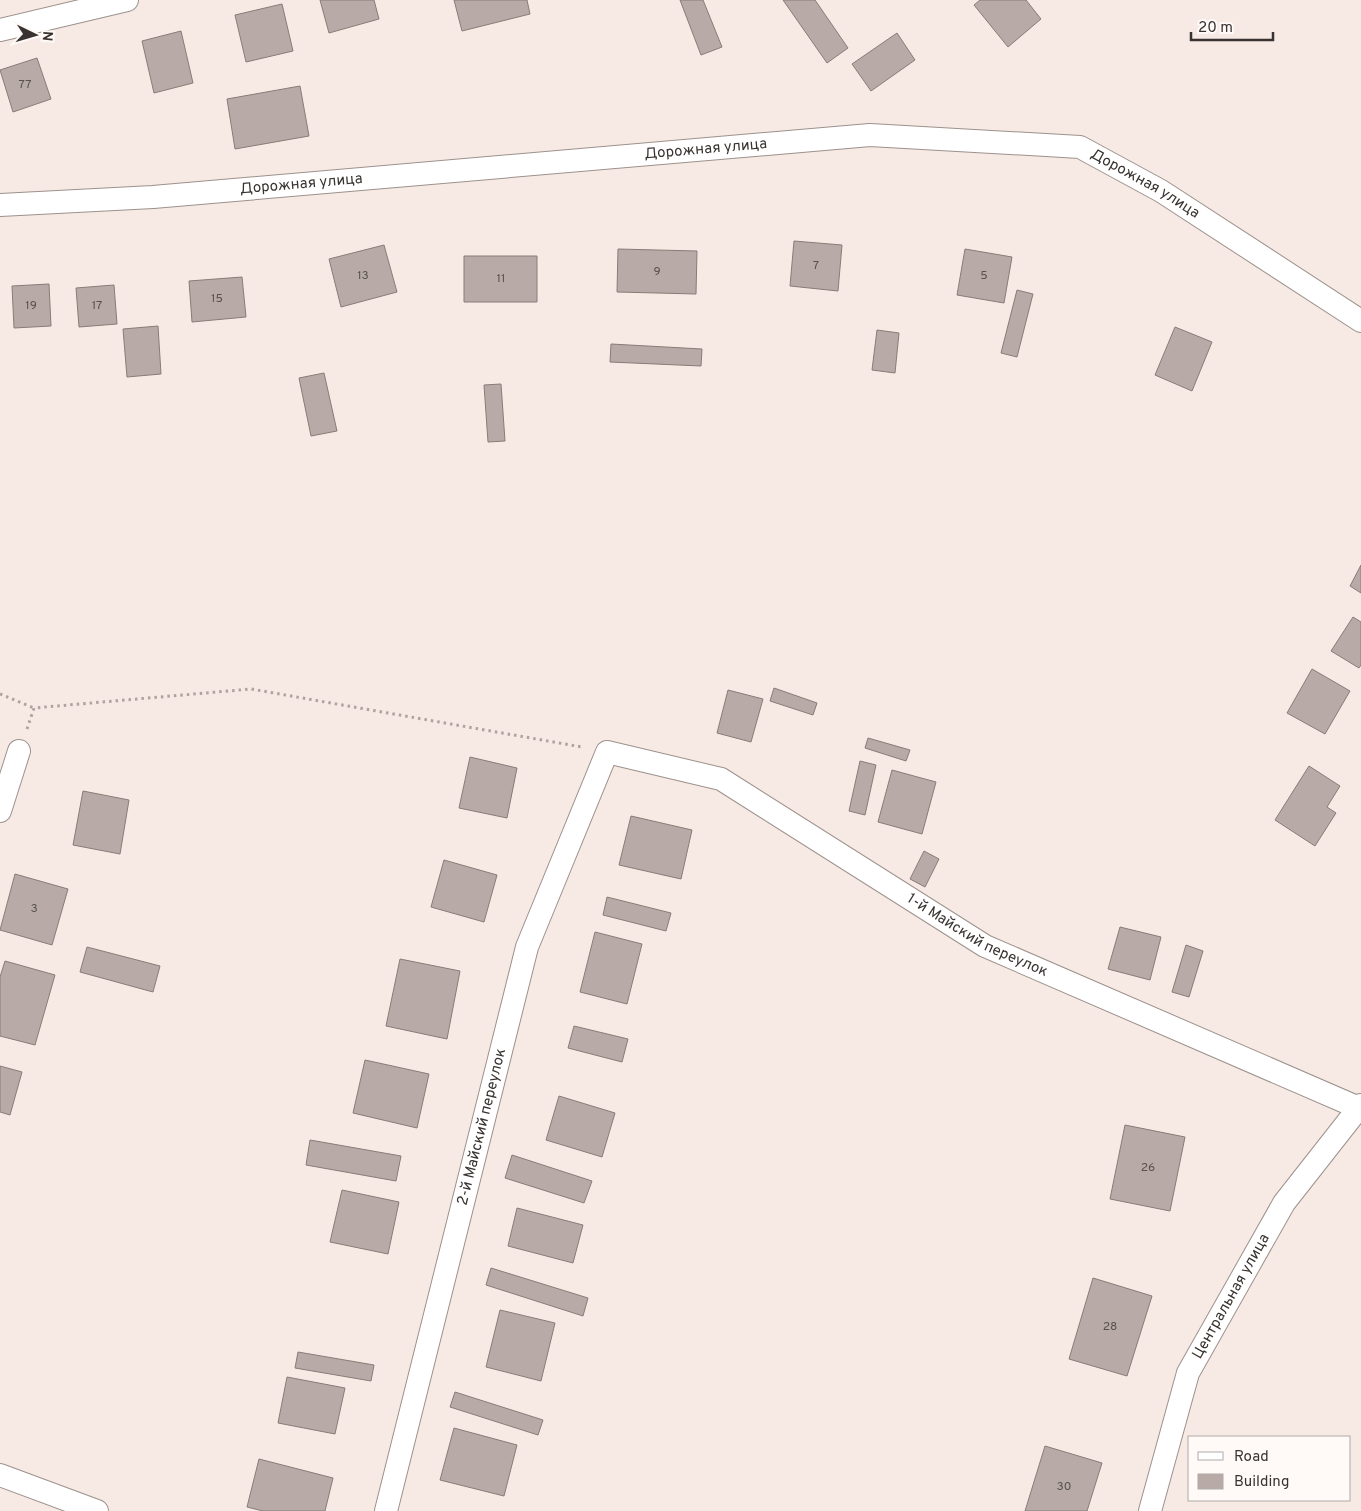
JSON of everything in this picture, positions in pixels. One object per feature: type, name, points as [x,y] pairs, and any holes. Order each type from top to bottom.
[{"type":"street","points":[[0,30],[127,0]]},
{"type":"street","name":"Дорожная улица","points":[[0,205],[153,197],[870,134],[1080,147],[1161,191],[1361,321]]},
{"type":"street","points":[[0,811],[19,751]]},
{"type":"street","name":"1-й Майский переулок","points":[[607,752],[721,779],[985,946],[1360,1106]]},
{"type":"street","name":"2-й Майский переулок","points":[[386,1511],[527,947],[607,752]]},
{"type":"street","name":"Центральная улица","points":[[1150,1511],[1188,1373],[1284,1203],[1360,1106]]},
{"type":"street","points":[[0,1475],[97,1511]]},
{"type":"path","points":[[0,694],[34,708],[251,689],[607,752]]},
{"type":"path","points":[[19,751],[34,708]]},
{"type":"building","points":[[320,0],[374,0],[379,19],[329,33]]},
{"type":"building","points":[[454,0],[527,0],[530,14],[462,31]]},
{"type":"building","points":[[680,0],[703,0],[722,47],[701,55]]},
{"type":"building","points":[[783,0],[815,0],[848,48],[827,63]]},
{"type":"building","points":[[980,0],[1026,0],[1041,19],[1008,47],[974,5]]},
{"type":"building","points":[[282,4],[293,51],[246,62],[235,15]]},
{"type":"building","points":[[181,31],[193,83],[154,93],[142,41]]},
{"type":"building","points":[[897,33],[915,60],[871,91],[852,64]]},
{"type":"building","points":[[37,58],[51,99],[13,112],[0,70]]},
{"type":"building","points":[[300,86],[309,136],[235,149],[227,99]]},
{"type":"building","points":[[794,241],[842,245],[838,291],[790,286]]},
{"type":"building","points":[[384,245],[397,292],[341,307],[329,259]]},
{"type":"building","points":[[618,249],[697,251],[696,294],[617,292]]},
{"type":"building","points":[[965,249],[1012,257],[1004,303],[957,295]]},
{"type":"building","points":[[464,256],[537,256],[537,302],[464,302]]},
{"type":"building","points":[[242,277],[246,317],[192,322],[189,281]]},
{"type":"building","points":[[49,284],[51,326],[14,328],[12,286]]},
{"type":"building","points":[[114,285],[117,324],[79,327],[76,288]]},
{"type":"building","points":[[1017,290],[1033,294],[1017,357],[1001,353]]},
{"type":"building","points":[[158,326],[161,374],[127,377],[123,329]]},
{"type":"building","points":[[1175,327],[1212,342],[1192,391],[1155,375]]},
{"type":"building","points":[[877,330],[899,333],[895,373],[872,370]]},
{"type":"building","points":[[611,344],[702,349],[701,366],[610,362]]},
{"type":"building","points":[[324,373],[337,431],[311,436],[299,378]]},
{"type":"building","points":[[501,384],[505,441],[488,442],[484,385]]},
{"type":"building","points":[[1361,565],[1361,593],[1350,586]]},
{"type":"building","points":[[1353,617],[1361,622],[1361,665],[1359,668],[1331,651]]},
{"type":"building","points":[[1312,669],[1350,691],[1325,734],[1287,713]]},
{"type":"building","points":[[774,688],[817,703],[813,715],[770,701]]},
{"type":"building","points":[[728,690],[763,699],[751,742],[717,733]]},
{"type":"building","points":[[868,738],[910,750],[906,761],[865,748]]},
{"type":"building","points":[[470,757],[517,768],[507,818],[459,808]]},
{"type":"building","points":[[860,761],[876,765],[865,815],[849,811]]},
{"type":"building","points":[[1309,766],[1340,786],[1327,807],[1336,813],[1315,846],[1275,820]]},
{"type":"building","points":[[892,770],[936,782],[922,834],[878,822]]},
{"type":"building","points":[[83,791],[129,800],[120,854],[73,845]]},
{"type":"building","points":[[631,816],[692,830],[681,879],[619,865]]},
{"type":"building","points":[[924,851],[939,859],[925,887],[910,879]]},
{"type":"building","points":[[444,860],[497,875],[484,922],[431,907]]},
{"type":"building","points":[[15,874],[68,889],[52,945],[0,930]]},
{"type":"building","points":[[607,897],[671,913],[666,931],[603,915]]},
{"type":"building","points":[[1120,927],[1161,937],[1150,980],[1108,969]]},
{"type":"building","points":[[595,932],[642,944],[627,1004],[580,992]]},
{"type":"building","points":[[1186,945],[1203,951],[1189,997],[1172,992]]},
{"type":"building","points":[[87,947],[160,966],[153,992],[80,972]]},
{"type":"building","points":[[400,959],[460,971],[447,1039],[386,1026]]},
{"type":"building","points":[[5,961],[55,975],[35,1045],[0,1036],[0,977]]},
{"type":"building","points":[[574,1026],[628,1039],[622,1062],[568,1048]]},
{"type":"building","points":[[365,1060],[429,1074],[417,1128],[353,1113]]},
{"type":"building","points":[[0,1066],[22,1072],[10,1115],[0,1112]]},
{"type":"building","points":[[559,1096],[615,1113],[602,1157],[546,1140]]},
{"type":"building","points":[[1125,1125],[1185,1137],[1170,1211],[1110,1199]]},
{"type":"building","points":[[310,1140],[401,1156],[396,1181],[306,1165]]},
{"type":"building","points":[[512,1155],[592,1181],[584,1203],[505,1178]]},
{"type":"building","points":[[342,1190],[399,1202],[388,1254],[330,1242]]},
{"type":"building","points":[[517,1208],[583,1225],[573,1263],[508,1246]]},
{"type":"building","points":[[491,1268],[588,1298],[583,1316],[486,1285]]},
{"type":"building","points":[[1093,1278],[1152,1296],[1127,1376],[1069,1359]]},
{"type":"building","points":[[500,1310],[555,1323],[541,1381],[486,1367]]},
{"type":"building","points":[[298,1352],[374,1365],[371,1381],[295,1368]]},
{"type":"building","points":[[287,1377],[345,1388],[335,1434],[278,1423]]},
{"type":"building","points":[[455,1392],[543,1420],[538,1435],[450,1407]]},
{"type":"building","points":[[454,1428],[517,1445],[504,1496],[440,1480]]},
{"type":"building","points":[[1045,1446],[1102,1463],[1087,1511],[1025,1511]]},
{"type":"building","points":[[259,1459],[333,1478],[325,1511],[263,1511],[247,1507]]}]
